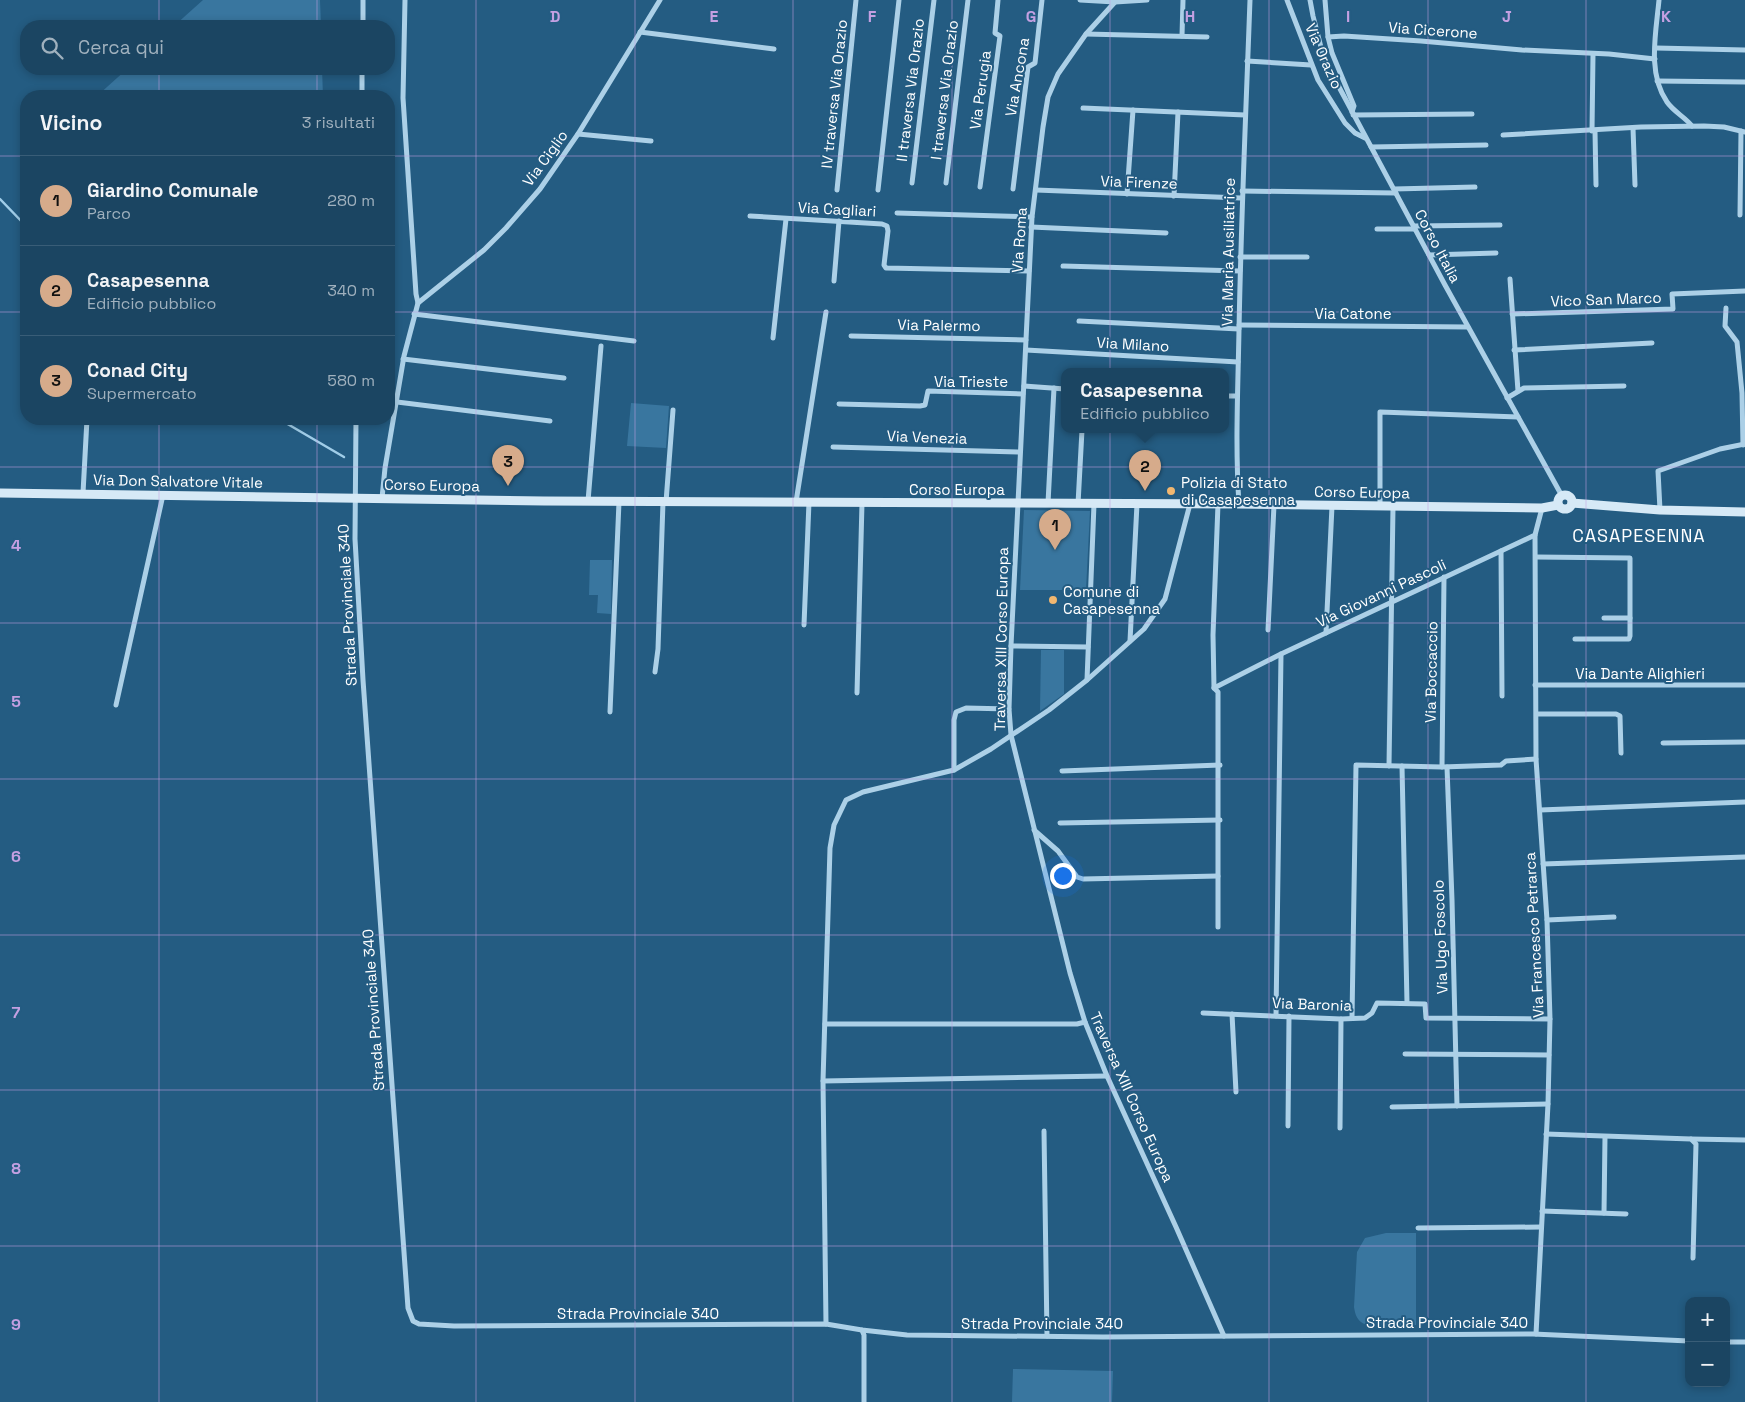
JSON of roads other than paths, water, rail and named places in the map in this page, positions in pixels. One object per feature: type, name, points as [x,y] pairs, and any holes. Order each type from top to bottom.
[{"type":"street","points":[[363,0],[363,20]]},
{"type":"street","points":[[395,412],[403,359],[418,303],[403,98],[405,0]]},
{"type":"street","name":"Via Ciglio","points":[[418,303],[484,250],[540,189],[578,134],[660,0]]},
{"type":"street","name":"IV traversa Via Orazio","points":[[836,190],[856,0]]},
{"type":"street","points":[[878,190],[899,0]]},
{"type":"street","name":"II traversa Via Orazio","points":[[912,182],[934,0]]},
{"type":"street","name":"I traversa Via Orazio","points":[[946,183],[968,0]]},
{"type":"street","name":"Via Perugia","points":[[980,187],[1000,36],[995,33],[998,0]]},
{"type":"street","name":"Via Ancona","points":[[1013,189],[1028,67],[1035,63],[1042,0]]},
{"type":"street","points":[[1080,0],[1116,2],[1147,0]]},
{"type":"street","points":[[1182,36],[1183,0]]},
{"type":"street","name":"Via Maria Ausiliatrice","points":[[1239,504],[1236,461],[1241,198],[1250,0]]},
{"type":"street","name":"Via Orazio","points":[[1287,0],[1318,80],[1345,124],[1355,133],[1366,138]]},
{"type":"street","name":"Corso Italia","points":[[1310,0],[1324,59],[1370,148],[1562,496]]},
{"type":"street","points":[[1325,0],[1328,37],[1332,53],[1354,106],[1352,113],[1472,114]]},
{"type":"street","points":[[1659,0],[1655,59],[1657,81],[1668,104],[1692,126]]},
{"type":"street","name":"Via Roma","points":[[1017,503],[1031,228],[1048,97],[1058,74],[1086,34],[1116,2]]},
{"type":"street","points":[[640,32],[774,49]]},
{"type":"street","points":[[1086,34],[1207,37]]},
{"type":"street","name":"Via Cicerone","points":[[1328,37],[1363,37],[1609,54],[1655,59]]},
{"type":"street","points":[[1656,48],[1745,50]]},
{"type":"street","points":[[1593,54],[1596,185]]},
{"type":"street","points":[[1248,61],[1311,65]]},
{"type":"street","points":[[362,75],[362,90]]},
{"type":"street","points":[[1657,81],[1745,82]]},
{"type":"street","points":[[1082,108],[1245,115]]},
{"type":"street","points":[[1127,194],[1133,110]]},
{"type":"street","points":[[1174,196],[1178,112]]},
{"type":"street","points":[[1503,135],[1692,126],[1724,127],[1743,131],[1740,215]]},
{"type":"street","points":[[1633,128],[1635,185]]},
{"type":"street","points":[[578,134],[651,141]]},
{"type":"street","points":[[1370,148],[1486,145]]},
{"type":"street","points":[[1242,191],[1395,191],[1475,187]]},
{"type":"street","name":"Via Firenze","points":[[1036,190],[1241,198]]},
{"type":"street","points":[[897,213],[1032,218]]},
{"type":"street","name":"Via Cagliari","points":[[750,216],[882,224],[887,226],[888,231],[884,265],[886,268],[1029,272]]},
{"type":"street","points":[[773,338],[786,219]]},
{"type":"street","points":[[834,281],[839,221]]},
{"type":"street","points":[[1377,229],[1500,225]]},
{"type":"street","points":[[1031,228],[1166,233]]},
{"type":"street","points":[[1429,255],[1496,253]]},
{"type":"street","points":[[1240,257],[1307,257]]},
{"type":"street","points":[[1063,266],[1240,271]]},
{"type":"street","points":[[1510,279],[1518,391]]},
{"type":"street","name":"Vico San Marco","points":[[1512,314],[1673,309],[1672,294],[1745,291]]},
{"type":"street","points":[[1660,510],[1658,471],[1720,449],[1744,445],[1742,393],[1737,342],[1726,326],[1726,308]]},
{"type":"street","points":[[796,502],[826,312]]},
{"type":"street","points":[[414,314],[634,341]]},
{"type":"street","name":"Via Catone","points":[[1079,321],[1239,327],[1468,326]]},
{"type":"street","name":"Via Palermo","points":[[850,336],[1026,340]]},
{"type":"street","points":[[1514,350],[1652,343]]},
{"type":"street","points":[[588,502],[601,346]]},
{"type":"street","name":"Via Milano","points":[[1026,350],[1238,362]]},
{"type":"street","points":[[403,359],[564,378]]},
{"type":"street","points":[[1024,386],[1061,389]]},
{"type":"street","points":[[1507,398],[1524,388],[1624,386]]},
{"type":"street","points":[[1048,503],[1054,388]]},
{"type":"street","name":"Via Trieste","points":[[839,404],[920,406],[927,403],[928,391],[1024,394]]},
{"type":"street","points":[[1229,396],[1237,396]]},
{"type":"street","points":[[397,402],[550,422]]},
{"type":"street","points":[[655,672],[658,649],[665,502],[673,410]]},
{"type":"street","points":[[1380,507],[1380,412],[1518,417]]},
{"type":"street","points":[[84,493],[86,425]]},
{"type":"street","points":[[355,498],[356,425]]},
{"type":"street","points":[[382,498],[384,468],[392,425]]},
{"type":"street","points":[[1078,504],[1082,433]]},
{"type":"street","name":"Via Venezia","points":[[833,447],[1020,452]]},
{"type":"street","name":"Via Don Salvatore Vitale","points":[[0,492],[355,498]]},
{"type":"street","points":[[116,705],[163,495]]},
{"type":"street","points":[[1562,496],[1569,496],[1572,503],[1571,507],[1566,510],[1558,505],[1559,498],[1562,496]]},
{"type":"street","name":"Corso Europa","points":[[355,498],[588,502],[1274,504],[1542,508],[1558,505]]},
{"type":"street","name":"Strada Provinciale 340","points":[[355,498],[355,539],[365,720],[408,1308],[412,1321],[419,1324],[454,1326],[826,1324],[907,1335],[1224,1336],[1536,1334],[1685,1341]]},
{"type":"street","points":[[610,712],[619,502]]},
{"type":"street","points":[[804,626],[809,502]]},
{"type":"street","points":[[857,692],[862,503]]},
{"type":"street","name":"Traversa XIII Corso Europa","points":[[1017,503],[1009,709],[1011,735],[1033,830],[1070,973],[1085,1022],[1107,1076],[1224,1336]]},
{"type":"street","points":[[1572,503],[1660,510],[1745,512]]},
{"type":"street","points":[[1086,680],[1094,504]]},
{"type":"street","points":[[1130,641],[1137,504]]},
{"type":"street","points":[[826,1324],[823,1081],[830,848],[834,825],[846,800],[863,792],[954,770],[1011,735],[1049,710],[1144,629],[1165,599],[1190,504]]},
{"type":"street","points":[[1218,504],[1214,635],[1214,688],[1218,692],[1220,765],[1218,927]]},
{"type":"street","points":[[1268,630],[1274,504]]},
{"type":"street","points":[[1326,633],[1332,506]]},
{"type":"street","points":[[1389,766],[1393,507]]},
{"type":"street","points":[[1535,535],[1542,508]]},
{"type":"street","name":"Via Giovanni Pascoli","points":[[1214,688],[1444,576],[1535,535]]},
{"type":"street","name":"Via Francesco Petrarca","points":[[1535,535],[1536,759],[1547,920],[1550,1019],[1548,1104],[1536,1334]]},
{"type":"street","points":[[1500,551],[1502,696]]},
{"type":"street","points":[[1536,557],[1630,558],[1629,639],[1575,638]]},
{"type":"street","name":"Via Boccaccio","points":[[1444,576],[1445,767]]},
{"type":"street","points":[[1604,618],[1630,618]]},
{"type":"street","points":[[1011,646],[1088,647]]},
{"type":"street","points":[[1276,1016],[1281,654]]},
{"type":"street","name":"Via Dante Alighieri","points":[[1536,685],[1745,685]]},
{"type":"street","points":[[954,770],[954,720],[956,712],[966,708],[1009,709]]},
{"type":"street","points":[[1537,714],[1616,714],[1620,716],[1622,727],[1621,754]]},
{"type":"street","points":[[1662,743],[1745,742]]},
{"type":"street","points":[[1352,1018],[1356,766],[1445,767],[1501,765],[1506,761],[1536,759]]},
{"type":"street","points":[[1062,771],[1220,765]]},
{"type":"street","points":[[1402,766],[1407,1003]]},
{"type":"street","name":"Via Ugo Foscolo","points":[[1445,767],[1457,1106]]},
{"type":"street","points":[[1540,810],[1745,802]]},
{"type":"street","points":[[1060,822],[1220,820]]},
{"type":"street","points":[[1033,830],[1058,851],[1077,877],[1083,879],[1218,876]]},
{"type":"street","points":[[1543,864],[1745,857]]},
{"type":"street","points":[[1547,920],[1614,917]]},
{"type":"street","name":"Via Baronia","points":[[1203,1013],[1341,1019],[1365,1018],[1372,1013],[1377,1004],[1407,1003],[1425,1004],[1426,1018],[1550,1019]]},
{"type":"street","points":[[1232,1014],[1236,1092]]},
{"type":"street","points":[[1288,1016],[1288,1126]]},
{"type":"street","points":[[1340,1128],[1341,1019]]},
{"type":"street","points":[[825,1024],[1077,1024],[1085,1022]]},
{"type":"street","points":[[1405,1054],[1549,1054]]},
{"type":"street","points":[[823,1081],[1107,1076]]},
{"type":"street","points":[[1392,1107],[1548,1104]]},
{"type":"street","points":[[1044,1131],[1047,1336]]},
{"type":"street","points":[[1546,1134],[1745,1140]]},
{"type":"street","points":[[1604,1213],[1605,1137]]},
{"type":"street","points":[[1692,1139],[1696,1144],[1693,1258]]},
{"type":"street","points":[[1542,1211],[1626,1214]]},
{"type":"street","points":[[1418,1228],[1541,1226]]},
{"type":"street","points":[[862,1330],[864,1335],[864,1402]]},
{"type":"street","points":[[1730,1342],[1745,1342]]},
{"type":"waterway","points":[[0,199],[20,220]]},
{"type":"waterway","points":[[289,425],[344,457]]},
{"type":"place","name":"Conad City","points":[[508,486]]},
{"type":"place","name":"Casapesenna","points":[[1145,491]]},
{"type":"place","name":"Polizia di Stato di Casapesenna","points":[[1171,491]]},
{"type":"place","name":"Giardino Comunale","points":[[1055,550]]},
{"type":"place","name":"Comune di Casapesenna","points":[[1053,600]]},
{"type":"district","name":"CASAPESENNA","points":[[1639,535]]}]
